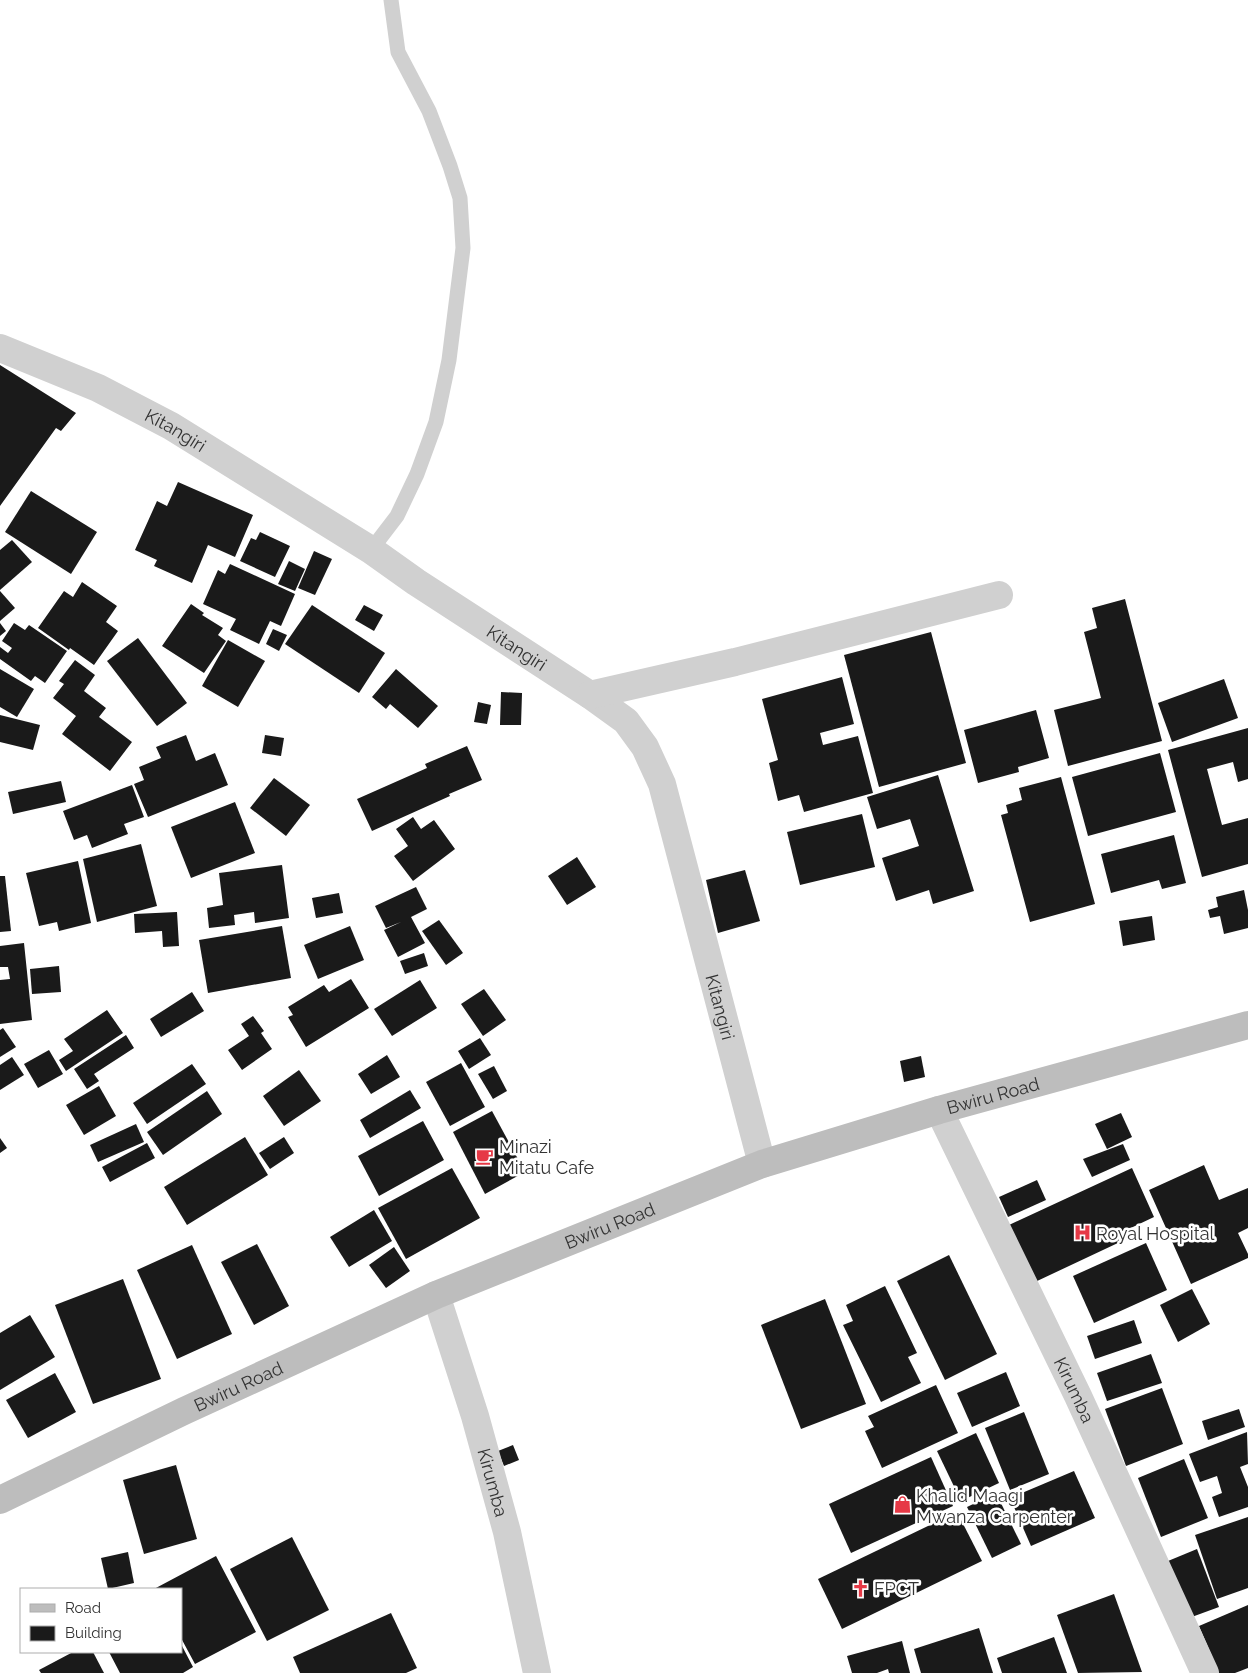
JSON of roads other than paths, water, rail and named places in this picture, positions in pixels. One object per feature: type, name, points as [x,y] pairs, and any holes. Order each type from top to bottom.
[{"type":"main road","name":"Bwiru Road","points":[[0,1500],[184,1411],[436,1295],[762,1164],[939,1110],[1248,1025]]},
{"type":"street","name":"Kitangiri","points":[[0,348],[98,388],[171,426],[371,550],[416,582],[590,695],[626,721],[645,747],[662,784],[762,1164]]},
{"type":"street","points":[[590,695],[735,662],[999,595]]},
{"type":"street","name":"Kirumba","points":[[939,1110],[1078,1396],[1205,1673]]},
{"type":"street","name":"Kirumba","points":[[436,1295],[475,1416],[502,1514],[537,1673]]},
{"type":"lane","points":[[371,550],[397,516],[418,474],[436,422],[449,360],[463,248],[458,190],[429,111],[398,52],[392,0]]},
{"type":"place","name":"Minazi Mitatu Cafe","points":[[485,1156]]},
{"type":"place","name":"Royal Hospital","points":[[1082,1233]]},
{"type":"place","name":"Khalid Maagi Mwanza Carpenter","points":[[902,1505]]},
{"type":"place","name":"FPCT","points":[[860,1588]]}]
